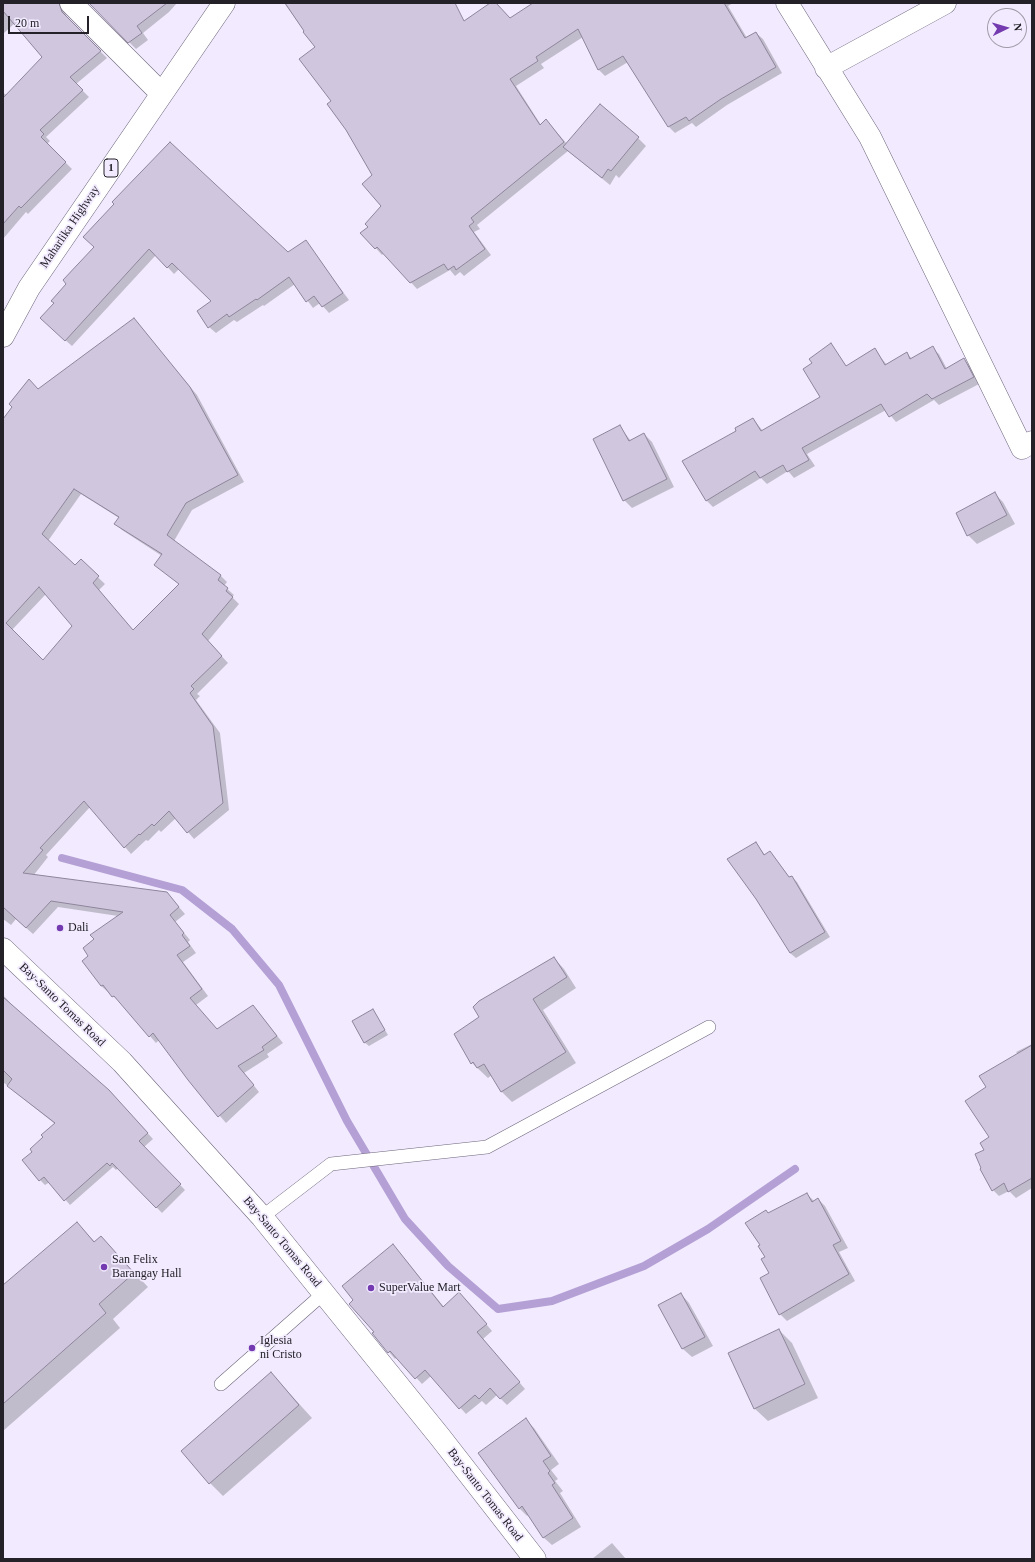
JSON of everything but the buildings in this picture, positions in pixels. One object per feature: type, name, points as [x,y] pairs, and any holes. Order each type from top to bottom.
[{"type":"main road","points":[[72,3],[161,93]]},
{"type":"main road","name":"Maharlika Highway","points":[[3,336],[29,288],[224,3]]},
{"type":"main road","points":[[787,3],[870,137],[1022,448],[1032,442]]},
{"type":"main road","points":[[826,68],[945,3]]},
{"type":"main road","name":"Bay-Santo Tomas Road","points":[[3,949],[122,1062],[262,1217],[440,1437],[535,1559]]},
{"type":"lane","points":[[262,1217],[331,1164],[487,1147],[709,1027]]},
{"type":"lane","points":[[221,1384],[324,1293]]},
{"type":"waterway","points":[[62,858],[182,890],[232,929],[279,985],[347,1121],[405,1219],[448,1266],[498,1309],[552,1301],[644,1266],[708,1229],[795,1169]]},
{"type":"place","name":"Dali","points":[[60,928]]},
{"type":"place","name":"San Felix Barangay Hall","points":[[104,1267]]},
{"type":"place","name":"SuperValue Mart","points":[[371,1288]]},
{"type":"place","name":"Iglesia ni Cristo","points":[[252,1348]]}]
